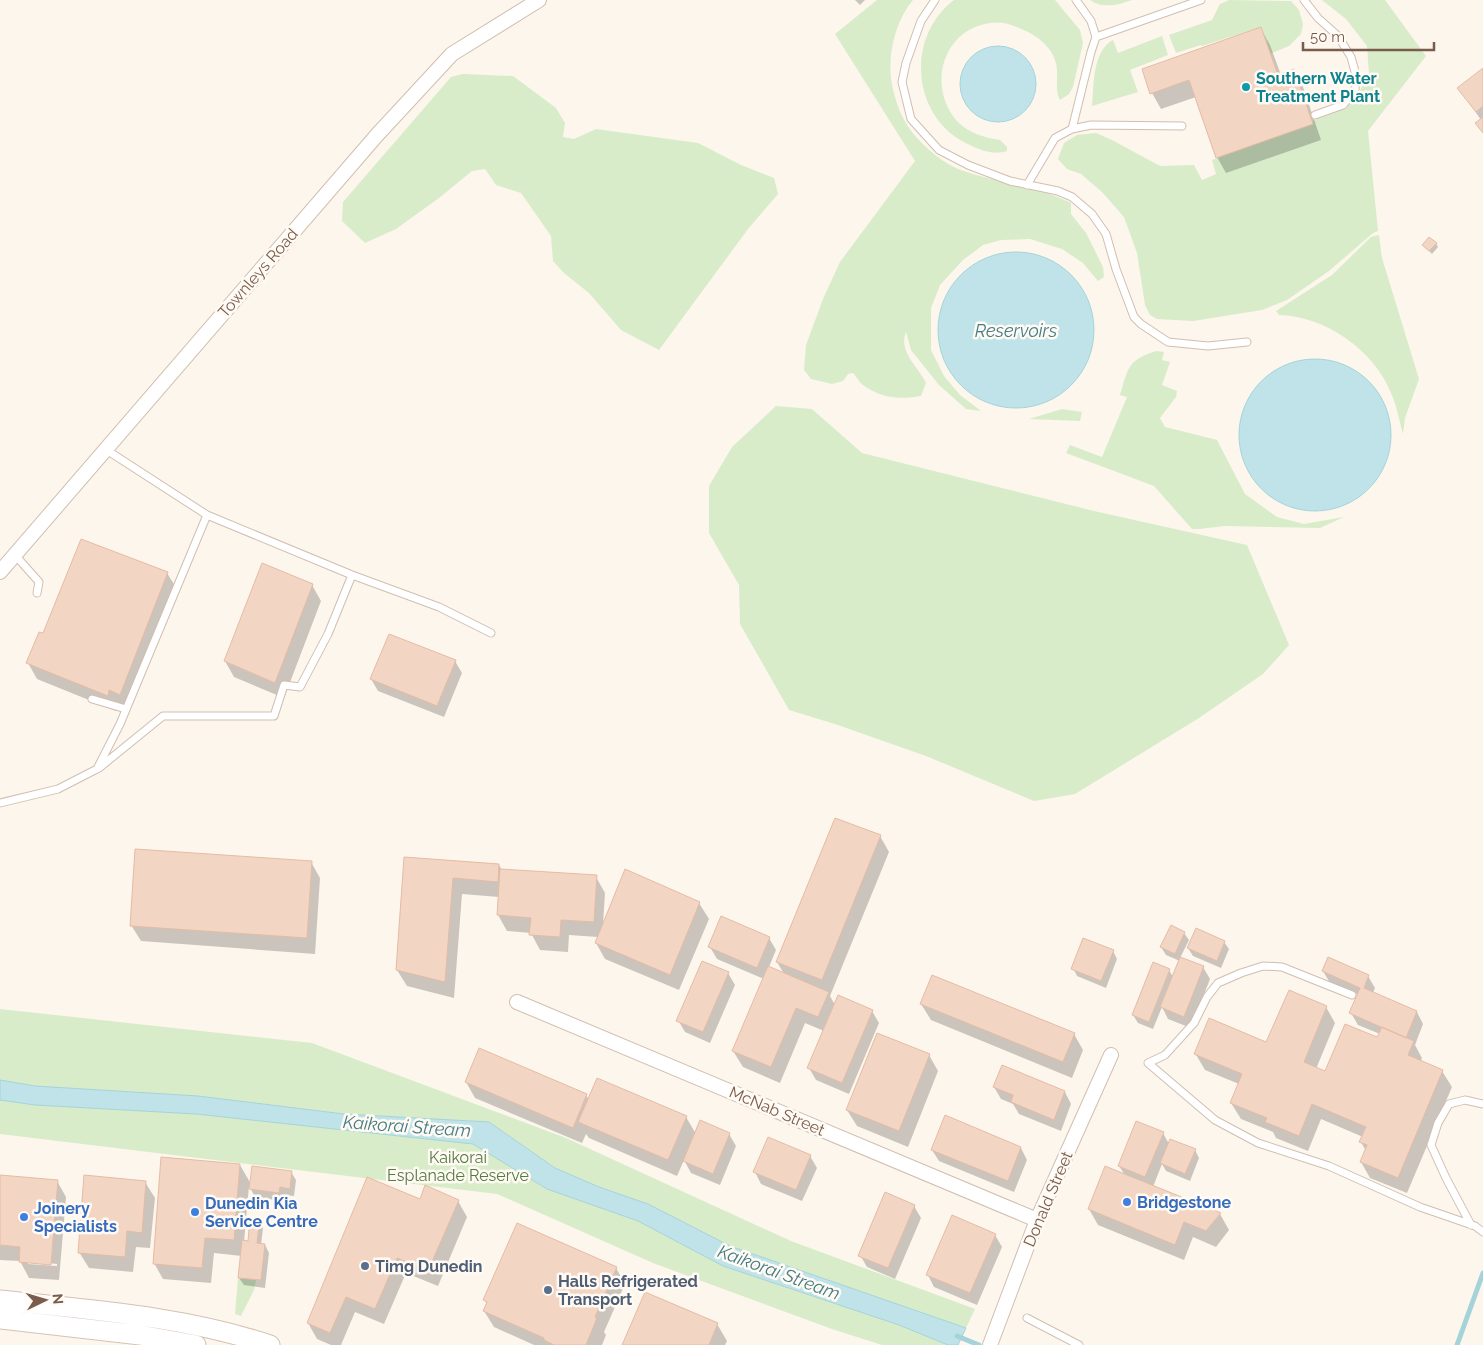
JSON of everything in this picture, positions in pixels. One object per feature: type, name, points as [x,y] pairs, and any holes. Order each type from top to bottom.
[{"type":"main road","points":[[0,1300],[119,1313],[196,1325],[239,1335],[270,1345]]},
{"type":"main road","points":[[0,1319],[140,1336],[196,1345]]},
{"type":"street","name":"Townleys Road","points":[[0,572],[377,135],[452,54],[539,0]]},
{"type":"street","name":"McNab Street","points":[[517,1002],[1037,1220]]},
{"type":"street","name":"Donald Street","points":[[990,1345],[1037,1220],[1111,1055]]},
{"type":"lane","points":[[935,0],[922,21],[906,63],[902,82],[911,119],[939,150],[968,166],[1010,181],[1058,191],[1072,197],[1092,214],[1106,234],[1128,304],[1134,317],[1168,342],[1208,346],[1246,342]]},
{"type":"lane","points":[[1072,129],[1096,37],[1091,21],[1076,0]]},
{"type":"lane","points":[[1096,37],[1201,0]]},
{"type":"lane","points":[[1304,0],[1318,18],[1338,36],[1351,57],[1356,75],[1355,90],[1342,105],[1315,115]]},
{"type":"lane","points":[[1027,184],[1055,138],[1072,129],[1090,125],[1182,126]]},
{"type":"lane","points":[[105,449],[207,515],[352,575],[439,608],[491,633]]},
{"type":"lane","points":[[97,770],[126,709],[207,515]]},
{"type":"lane","points":[[15,555],[39,582],[37,593]]},
{"type":"lane","points":[[0,803],[58,789],[97,770],[163,716],[274,716],[284,685],[300,687],[328,634],[352,575]]},
{"type":"lane","points":[[92,699],[126,709]]},
{"type":"lane","points":[[1352,994],[1282,967],[1263,966],[1241,973],[1218,983],[1206,997],[1194,1023],[1165,1055],[1148,1063],[1215,1120],[1258,1143],[1329,1166],[1420,1207],[1471,1225],[1483,1232]]},
{"type":"lane","points":[[1471,1225],[1446,1178],[1432,1145],[1438,1123],[1449,1104],[1465,1100],[1483,1104]]},
{"type":"lane","points":[[1027,1318],[1079,1345]]},
{"type":"green space","points":[[877,0],[913,0],[902,17],[894,37],[890,69],[897,104],[913,133],[932,153],[958,169],[1044,192],[1071,203],[1071,214],[1086,233],[1103,267],[1104,277],[1098,281],[1083,263],[1062,249],[1030,239],[1001,240],[983,245],[963,260],[940,285],[931,308],[931,350],[944,376],[960,395],[981,411],[966,409],[939,385],[911,350],[906,332],[904,339],[907,352],[926,383],[921,396],[898,398],[876,393],[863,385],[853,373],[848,374],[843,381],[832,384],[811,379],[804,370],[806,345],[823,299],[840,262],[915,161],[835,34]]},
{"type":"green space","points":[[954,0],[1055,0],[1080,30],[1083,43],[1073,87],[1069,94],[1060,100],[1057,89],[1056,63],[1053,56],[1042,41],[1029,32],[1004,23],[988,23],[973,28],[961,35],[952,46],[942,70],[944,98],[949,111],[967,129],[989,138],[1000,140],[1007,147],[1007,151],[997,153],[984,151],[951,133],[936,117],[926,98],[922,77],[922,56],[927,35],[938,16]]},
{"type":"green space","points":[[1090,0],[1132,0],[1116,5],[1105,5]]},
{"type":"green space","points":[[1229,0],[1291,1],[1299,10],[1303,24],[1301,34],[1289,46],[1270,54],[1261,27],[1176,53],[1169,35],[1212,20],[1220,4]]},
{"type":"green space","points":[[1322,0],[1385,0],[1426,56],[1368,131],[1378,231],[1373,233],[1329,271],[1287,300],[1262,310],[1193,321],[1157,319],[1150,315],[1145,305],[1137,253],[1124,217],[1102,192],[1081,174],[1067,169],[1058,159],[1064,143],[1077,135],[1096,133],[1160,166],[1194,165],[1202,180],[1216,174],[1212,160],[1313,124],[1312,121],[1346,108],[1358,94],[1369,74],[1367,46],[1346,19]]},
{"type":"green space","points":[[1162,36],[1168,55],[1130,70],[1138,92],[1092,106],[1095,70],[1101,52],[1106,45],[1113,40],[1118,53]]},
{"type":"green space","points":[[463,74],[513,76],[556,108],[565,123],[563,137],[574,139],[596,129],[698,143],[741,165],[774,178],[778,194],[748,229],[659,350],[621,330],[589,293],[564,273],[553,261],[551,236],[521,193],[496,185],[485,169],[472,171],[396,229],[365,243],[342,221],[343,202],[451,77]]},
{"type":"green space","points":[[1379,235],[1382,258],[1419,379],[1405,418],[1403,434],[1395,403],[1383,377],[1360,350],[1346,338],[1330,329],[1296,317],[1279,315],[1276,311],[1332,275],[1371,237]]},
{"type":"green space","points":[[1156,351],[1164,352],[1162,360],[1170,362],[1162,385],[1177,391],[1176,397],[1160,418],[1165,427],[1217,440],[1245,494],[1277,517],[1304,524],[1344,517],[1320,528],[1225,526],[1192,529],[1154,486],[1066,453],[1070,445],[1102,457],[1127,397],[1120,395],[1127,372],[1139,358]]},
{"type":"green space","points":[[776,406],[812,409],[862,453],[1094,511],[1247,545],[1289,645],[1263,674],[1199,718],[1075,794],[1034,801],[926,756],[789,710],[740,624],[739,585],[709,533],[709,486],[732,447]]},
{"type":"green space","points":[[1062,409],[1082,412],[1080,421],[1029,419]]},
{"type":"green space","name":"Kaikorai Esplanade Reserve","points":[[0,1009],[312,1043],[566,1138],[791,1241],[975,1309],[966,1328],[730,1246],[648,1204],[599,1187],[555,1168],[489,1122],[344,1114],[198,1096],[35,1086],[0,1080]]},
{"type":"green space","name":"Kaikorai Esplanade Reserve","points":[[0,1100],[35,1105],[196,1114],[473,1144],[547,1189],[638,1221],[723,1266],[899,1325],[948,1345],[882,1345],[832,1329],[653,1263],[497,1194],[0,1134]]},
{"type":"green space","points":[[238,1278],[256,1280],[254,1290],[241,1316],[235,1314]]},
{"type":"water","points":[[991,46],[1005,46],[1019,52],[1030,63],[1036,77],[1033,99],[1025,111],[1005,122],[991,122],[977,116],[966,105],[960,91],[960,77],[966,63],[977,52]]},
{"type":"water","name":"Reservoirs","points":[[1016,252],[1046,258],[1071,275],[1088,300],[1094,330],[1088,360],[1071,385],[1046,402],[1016,408],[986,402],[961,385],[944,360],[938,330],[944,300],[961,275],[986,258]]},
{"type":"water","points":[[1315,359],[1330,360],[1344,364],[1357,371],[1369,381],[1379,393],[1386,406],[1390,420],[1390,450],[1386,464],[1379,477],[1369,489],[1357,499],[1344,506],[1330,510],[1315,511],[1300,510],[1286,506],[1273,499],[1261,489],[1251,477],[1244,464],[1240,450],[1239,435],[1240,420],[1244,406],[1251,393],[1261,381],[1273,371],[1286,364],[1300,360]]},
{"type":"water","points":[[0,1080],[35,1086],[198,1096],[344,1114],[489,1122],[555,1168],[599,1187],[648,1204],[730,1246],[966,1328],[958,1345],[948,1345],[899,1325],[723,1266],[638,1221],[547,1189],[473,1144],[196,1114],[35,1105],[0,1100]]},
{"type":"building","name":"Southern Water Treatment Plant","points":[[1261,27],[1278,75],[1294,69],[1313,124],[1216,158],[1189,80],[1150,94],[1142,69]]},
{"type":"building","points":[[1483,68],[1483,106],[1476,112],[1457,88]]},
{"type":"building","points":[[1483,117],[1483,133],[1475,123]]},
{"type":"building","points":[[1429,237],[1437,243],[1429,251],[1422,245]]},
{"type":"building","points":[[81,539],[168,572],[120,695],[109,690],[108,696],[26,663],[39,632],[43,633]]},
{"type":"building","points":[[262,563],[313,584],[275,683],[224,661]]},
{"type":"building","points":[[389,634],[456,660],[437,706],[370,679]]},
{"type":"building","points":[[835,818],[881,835],[822,980],[776,962]]},
{"type":"building","points":[[135,849],[312,861],[307,938],[130,926]]},
{"type":"building","points":[[404,857],[499,864],[498,882],[453,878],[445,982],[396,970]]},
{"type":"building","points":[[500,869],[597,875],[594,922],[561,920],[560,937],[529,935],[531,918],[497,915]]},
{"type":"building","points":[[625,869],[700,902],[670,975],[595,943]]},
{"type":"building","points":[[721,916],[770,937],[757,968],[708,947]]},
{"type":"building","points":[[1171,925],[1185,932],[1175,954],[1160,947]]},
{"type":"building","points":[[1196,928],[1225,941],[1217,961],[1187,948]]},
{"type":"building","points":[[1083,938],[1114,950],[1101,981],[1071,969]]},
{"type":"building","points":[[1180,957],[1204,966],[1184,1017],[1160,1007]]},
{"type":"building","points":[[1328,957],[1369,975],[1364,988],[1417,1011],[1406,1038],[1349,1013],[1360,988],[1322,971]]},
{"type":"building","points":[[702,961],[729,972],[703,1032],[676,1021]]},
{"type":"building","points":[[1153,962],[1170,969],[1149,1022],[1132,1015]]},
{"type":"building","points":[[768,966],[829,992],[818,1017],[796,1008],[771,1067],[732,1051]]},
{"type":"building","points":[[932,975],[1075,1033],[1063,1062],[920,1004]]},
{"type":"building","points":[[1289,990],[1327,1006],[1304,1062],[1325,1071],[1345,1024],[1377,1037],[1382,1027],[1414,1041],[1408,1055],[1443,1070],[1398,1178],[1360,1162],[1367,1145],[1359,1142],[1366,1127],[1312,1104],[1299,1136],[1265,1122],[1267,1118],[1230,1103],[1242,1074],[1194,1054],[1209,1018],[1266,1042]]},
{"type":"building","points":[[838,995],[873,1010],[842,1083],[807,1068]]},
{"type":"building","points":[[877,1033],[930,1054],[899,1131],[846,1110]]},
{"type":"building","points":[[479,1048],[587,1094],[573,1128],[465,1082]]},
{"type":"building","points":[[1002,1065],[1065,1091],[1054,1120],[1011,1102],[1013,1095],[993,1087]]},
{"type":"building","points":[[597,1078],[687,1116],[668,1160],[578,1122]]},
{"type":"building","points":[[945,1115],[1021,1147],[1008,1181],[931,1150]]},
{"type":"building","points":[[700,1120],[730,1133],[713,1174],[683,1161]]},
{"type":"building","points":[[1136,1121],[1164,1132],[1145,1177],[1118,1166]]},
{"type":"building","points":[[768,1137],[811,1155],[796,1190],[753,1172]]},
{"type":"building","points":[[1170,1139],[1196,1149],[1185,1174],[1160,1163]]},
{"type":"building","points":[[161,1157],[240,1164],[234,1240],[205,1238],[202,1268],[153,1264]]},
{"type":"building","points":[[252,1166],[292,1171],[290,1189],[280,1187],[279,1193],[249,1189]]},
{"type":"building","points":[[1105,1166],[1221,1213],[1206,1231],[1184,1222],[1175,1245],[1088,1209]]},
{"type":"building","points":[[0,1175],[58,1180],[51,1265],[19,1262],[20,1247],[0,1245]]},
{"type":"building","points":[[84,1175],[146,1181],[142,1233],[127,1231],[125,1257],[78,1253]]},
{"type":"building","points":[[367,1177],[420,1199],[425,1185],[459,1200],[428,1271],[397,1258],[375,1309],[346,1297],[330,1333],[307,1323]]},
{"type":"building","points":[[885,1192],[915,1205],[888,1268],[858,1256]]},
{"type":"building","points":[[952,1215],[996,1234],[970,1293],[926,1275]]},
{"type":"building","points":[[250,1218],[260,1219],[257,1243],[265,1244],[261,1280],[238,1278],[242,1240],[248,1241]]},
{"type":"building","points":[[517,1223],[617,1267],[595,1317],[597,1318],[586,1345],[554,1345],[544,1340],[544,1338],[483,1311],[487,1302],[483,1300]]},
{"type":"building","points":[[645,1292],[718,1323],[709,1345],[622,1345]]},
{"type":"waterway","points":[[1457,1345],[1483,1273]]},
{"type":"waterway","name":"Kaikorai Stream","points":[[957,1336],[979,1345]]},
{"type":"place","name":"Southern Water Treatment Plant","points":[[1246,87]]},
{"type":"place","name":"Bridgestone","points":[[1127,1202]]},
{"type":"place","name":"Dunedin Kia Service Centre","points":[[195,1212]]},
{"type":"place","name":"Joinery Specialists","points":[[24,1217]]},
{"type":"place","name":"Timg Dunedin","points":[[365,1266]]},
{"type":"place","name":"Halls Refrigerated Transport","points":[[548,1290]]}]
